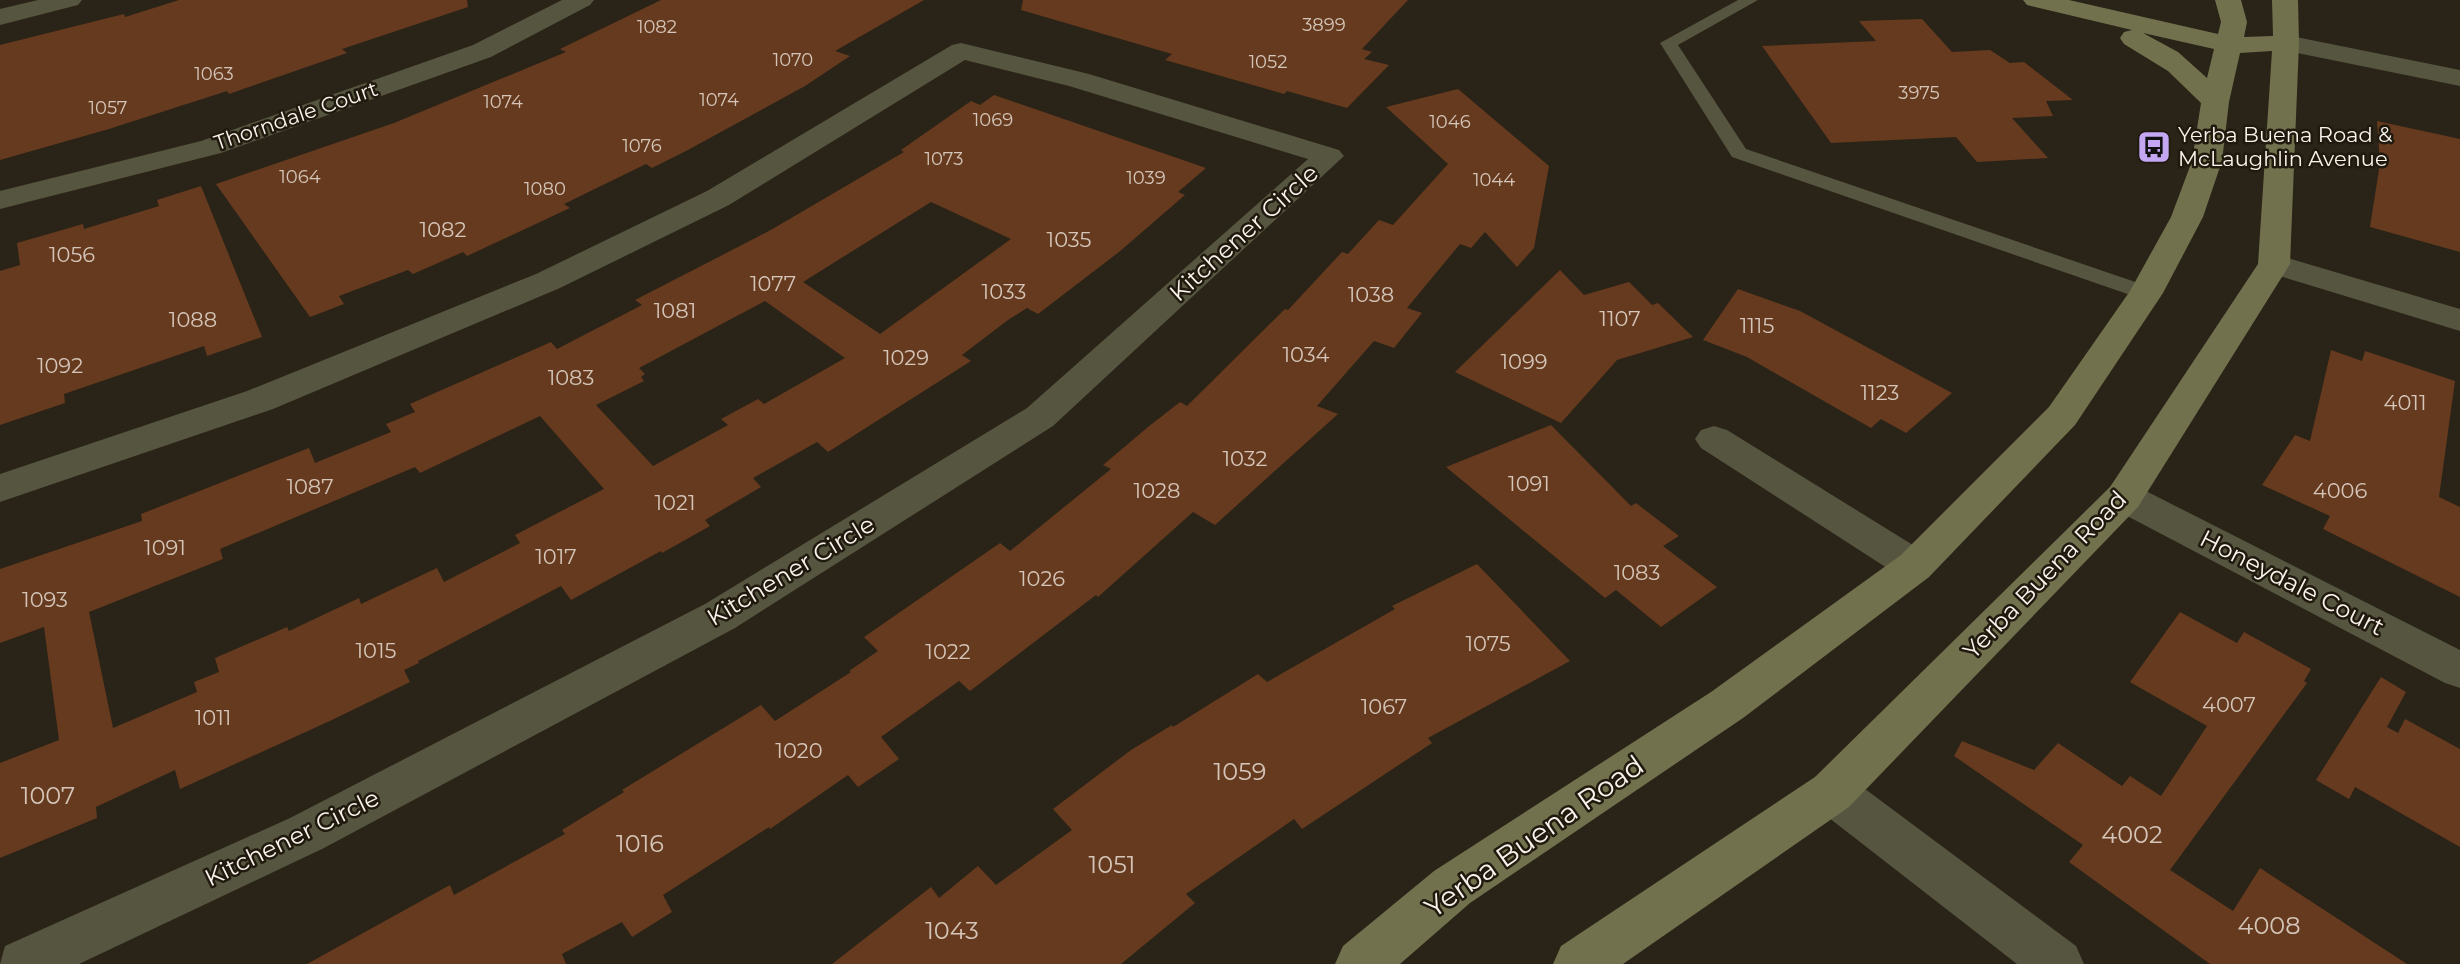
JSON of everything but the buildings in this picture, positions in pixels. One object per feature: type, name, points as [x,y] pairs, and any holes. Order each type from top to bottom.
[{"type":"main road","points":[[2035,0],[2230,22]]},
{"type":"main road","points":[[2035,0],[2118,31],[2165,54],[2215,102]]},
{"type":"main road","points":[[2135,0],[2230,22],[2286,44]]},
{"type":"main road","name":"Yerba Buena Road","points":[[1579,964],[1832,792],[2124,497],[2274,264],[2286,44],[2285,0]]},
{"type":"main road","name":"Yerba Buena Road","points":[[1361,964],[1452,887],[1727,705],[1915,566],[2062,416],[2146,293],[2187,217],[2207,161],[2230,22]]},
{"type":"street","points":[[0,17],[69,0]]},
{"type":"street","name":"Thorndale Court","points":[[0,200],[211,147],[482,51],[581,0]]},
{"type":"street","points":[[2286,44],[2460,78]]},
{"type":"street","name":"Kitchener Circle","points":[[0,488],[260,400],[548,281],[718,198],[961,51],[1079,80],[1329,156],[1041,417],[720,616],[307,834],[23,964]]},
{"type":"street","points":[[2274,264],[2460,320]]},
{"type":"street","points":[[1714,439],[1915,566]]},
{"type":"street","name":"Honeydale Court","points":[[2124,497],[2460,670]]},
{"type":"street","points":[[1832,792],[2058,964]]},
{"type":"lane","points":[[1750,0],[1668,43],[1739,153],[2146,293]]},
{"type":"place","name":"Yerba Buena Road & McLaughlin Avenue","points":[[2154,147]]}]
